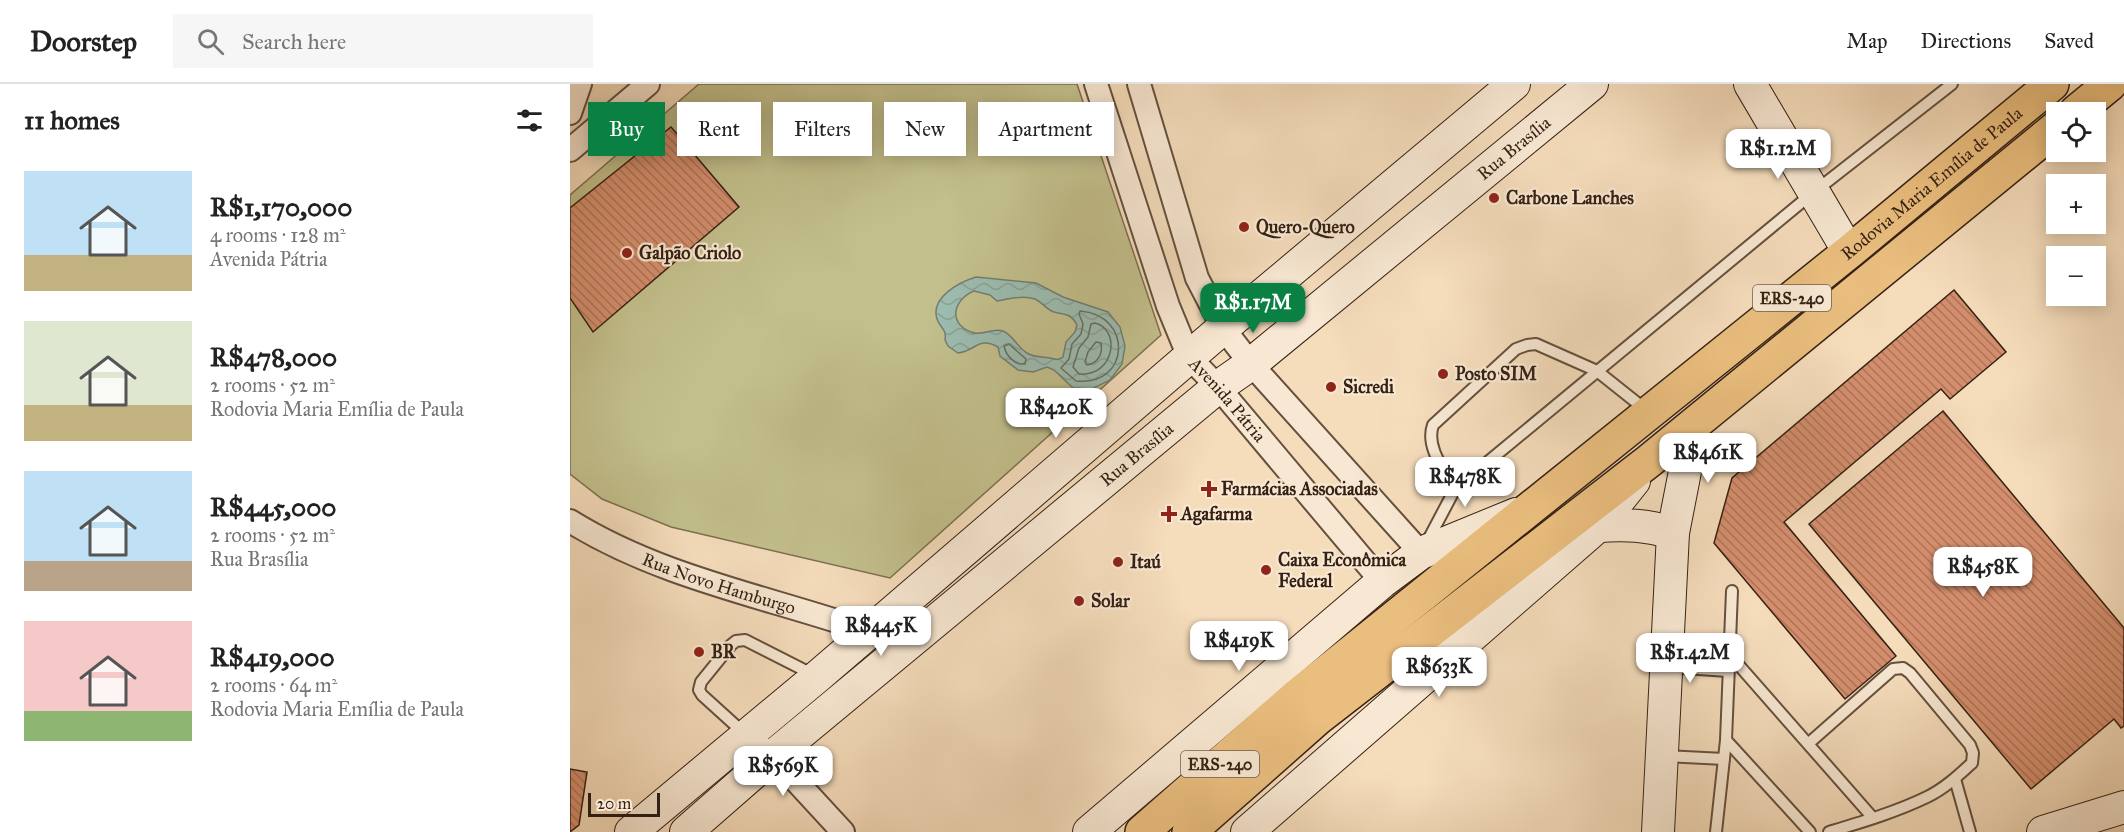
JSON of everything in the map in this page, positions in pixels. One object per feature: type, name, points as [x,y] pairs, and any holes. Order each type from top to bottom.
[{"type":"highway","points":[[2088,102],[2110,84]]},
{"type":"highway","name":"Rodovia Maria Emília de Paula","points":[[1189,832],[1308,706],[1528,508],[1849,252],[2050,85]]},
{"type":"highway","name":"Rodovia Maria Emília de Paula","points":[[1142,832],[1308,706],[1649,461],[2046,136]]},
{"type":"street","points":[[570,113],[580,84]]},
{"type":"street","points":[[570,150],[648,84]]},
{"type":"street","name":"Avenida Pátria","points":[[1096,84],[1168,306],[1189,357],[1218,387],[1382,582]]},
{"type":"street","points":[[1138,84],[1197,278],[1223,328],[1251,364],[1421,553]]},
{"type":"street","points":[[631,832],[817,677],[1223,328],[1514,84]]},
{"type":"street","name":"Rua Brasília","points":[[686,832],[772,756],[1218,387],[1251,364],[1592,84]]},
{"type":"street","points":[[1750,84],[1849,252]]},
{"type":"street","points":[[1658,832],[1673,533],[1694,425]]},
{"type":"street","points":[[1247,832],[1598,526],[1649,461]]},
{"type":"street","points":[[1089,832],[1382,582],[1421,553],[1528,508]]},
{"type":"street","name":"Rua Novo Hamburgo","points":[[570,521],[604,540],[687,577],[870,631],[907,646]]},
{"type":"street","points":[[1598,526],[1625,524],[1650,526],[1673,533]]},
{"type":"street","points":[[746,736],[772,756],[843,832]]},
{"type":"street","points":[[2043,832],[2124,807]]},
{"type":"lane","points":[[1421,553],[1455,489],[1814,192],[1952,84]]},
{"type":"lane","points":[[1455,489],[1431,444],[1430,434],[1433,425],[1516,349],[1536,344],[1597,371],[1649,412]]},
{"type":"lane","points":[[1716,832],[1726,740],[1732,591]]},
{"type":"lane","points":[[746,736],[699,690],[701,682],[731,645],[736,641],[745,640],[817,677]]},
{"type":"lane","points":[[1729,654],[1873,818]]},
{"type":"lane","points":[[1666,667],[1728,671]]},
{"type":"lane","points":[[1809,743],[1893,669],[1903,668],[1910,673],[1970,745],[1973,753],[1972,763],[1955,779],[1929,797],[1829,832]]},
{"type":"lane","points":[[1726,740],[1810,832]]},
{"type":"lane","points":[[1662,756],[1724,759]]},
{"type":"lane","points":[[1955,779],[1970,832]]},
{"type":"shaded area","points":[[699,84],[1077,84],[1083,102],[978,102],[978,156],[1101,156],[1161,335],[890,578],[671,527],[602,499],[570,474],[570,195],[615,156],[665,156],[665,113],[677,103],[677,156],[761,156],[761,102],[678,102]]},
{"type":"water","points":[[976,277],[1036,283],[1063,297],[1108,312],[1120,327],[1125,346],[1122,364],[1110,380],[1092,389],[1073,388],[1054,370],[1047,367],[1033,372],[1018,370],[1000,356],[998,347],[991,344],[981,344],[958,353],[948,346],[936,311],[942,297],[969,279]],"holes":[[[974,291],[990,295],[997,301],[1021,297],[1035,299],[1051,311],[1072,318],[1077,325],[1075,332],[1066,342],[1063,357],[1057,359],[1030,355],[1003,331],[975,333],[963,328],[956,317],[958,305],[962,300]]]},
{"type":"building","name":"Galpão Criolo","points":[[671,127],[677,134],[677,156],[696,156],[739,207],[593,332],[570,298],[570,208],[635,156],[665,156],[665,132]]},
{"type":"building","points":[[1954,290],[2006,352],[1950,399],[1941,389],[1784,522],[1896,656],[1845,699],[1714,543],[1732,478]]},
{"type":"building","points":[[1943,411],[2124,628],[2124,726],[2121,728],[2114,719],[2031,789],[1809,524]]},
{"type":"building","points":[[570,769],[587,772],[579,825],[570,832]]},
{"type":"place","name":"Carbone Lanches","points":[[1494,198]]},
{"type":"place","name":"Quero-Quero","points":[[1244,227]]},
{"type":"place","name":"Galpão Criolo","points":[[627,253]]},
{"type":"place","name":"Posto SIM","points":[[1443,374]]},
{"type":"place","name":"Sicredi","points":[[1331,387]]},
{"type":"place","name":"Farmácias Associadas","points":[[1209,489]]},
{"type":"place","name":"Agafarma","points":[[1169,514]]},
{"type":"place","name":"Itaú","points":[[1118,562]]},
{"type":"place","name":"Caixa Econômica Federal","points":[[1266,570]]},
{"type":"place","name":"Solar","points":[[1079,601]]},
{"type":"place","name":"BR","points":[[699,652]]}]
